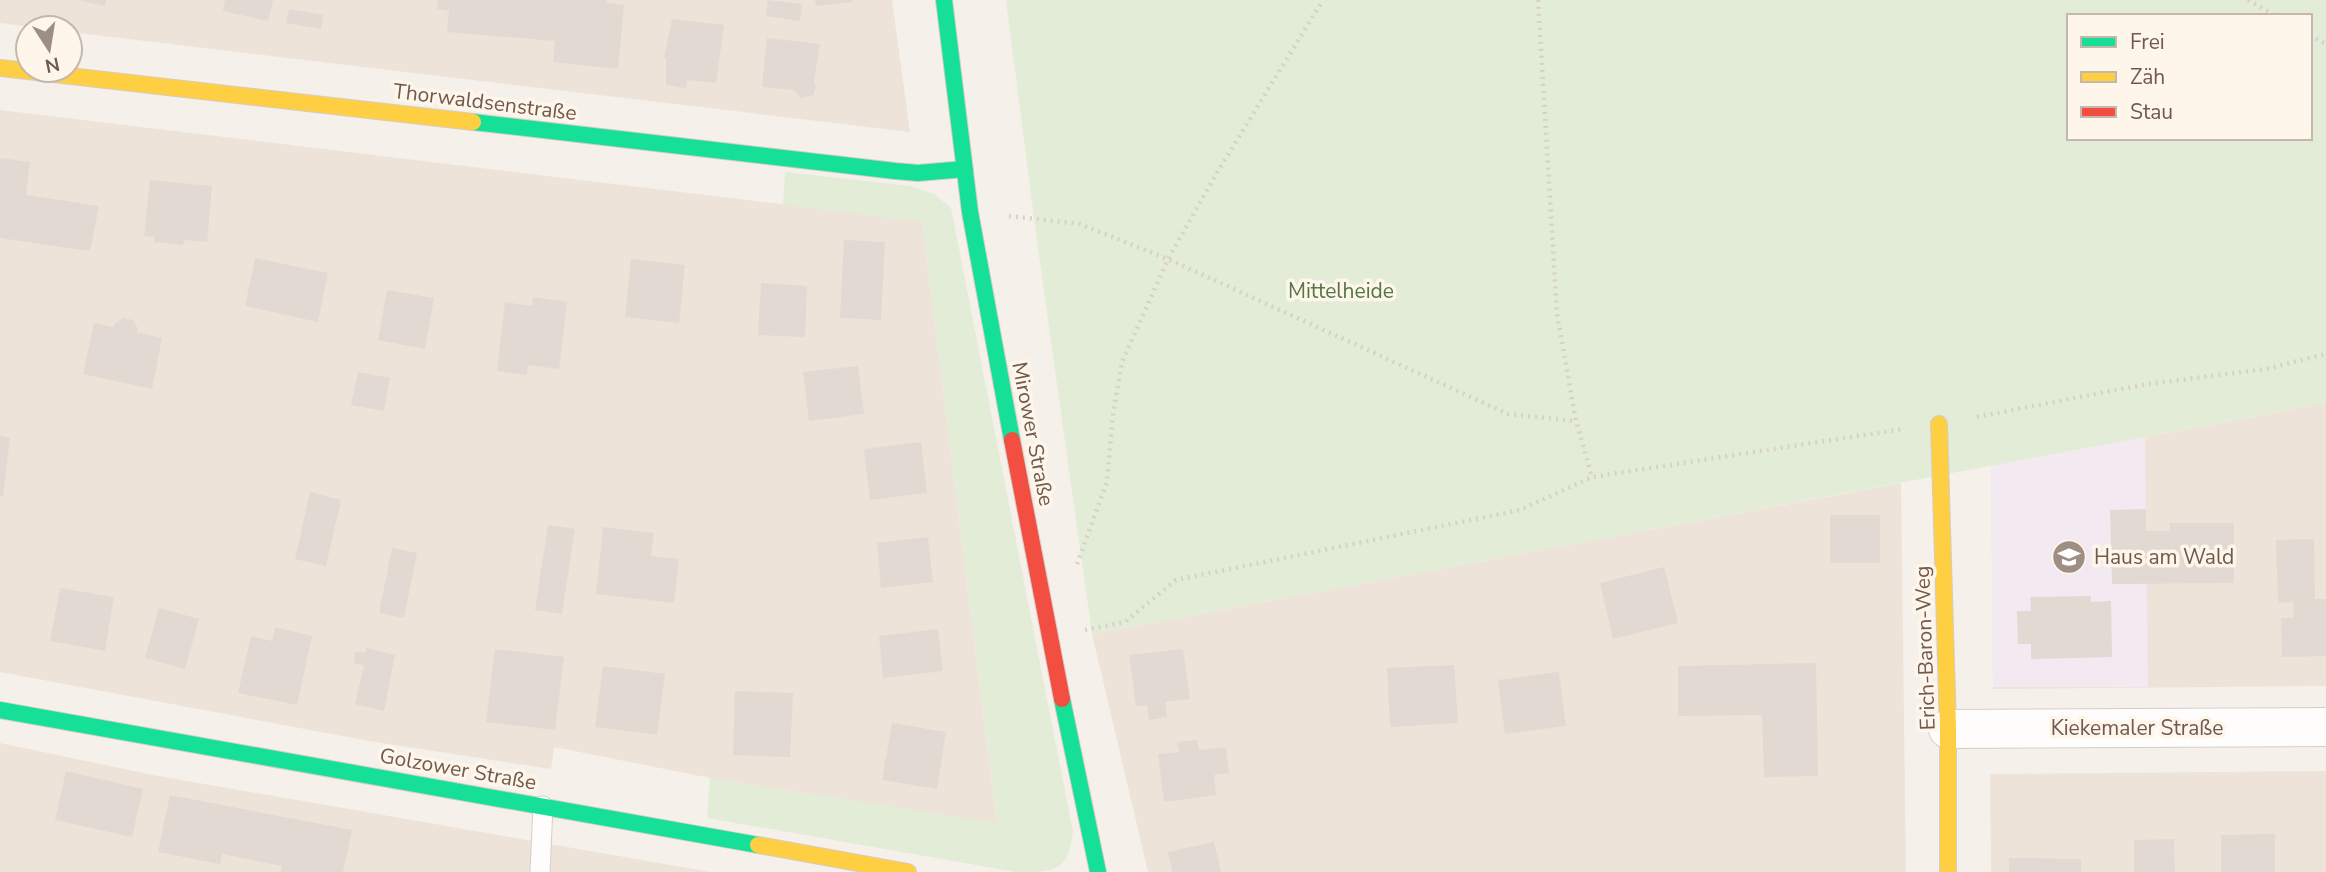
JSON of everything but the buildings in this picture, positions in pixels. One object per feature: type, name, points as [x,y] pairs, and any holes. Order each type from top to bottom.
[{"type":"street","name":"Mirower Straße","points":[[944,0],[970,212],[1049,637],[1098,872]]},
{"type":"street","name":"Thorwaldsenstraße","points":[[0,68],[895,171],[918,173],[965,169]]},
{"type":"street","name":"Erich-Baron-Weg","points":[[1939,424],[1948,729],[1948,872]]},
{"type":"street","name":"Golzower Straße","points":[[0,710],[908,872]]},
{"type":"street","name":"Kiekemaler Straße","points":[[1948,729],[2326,727]]},
{"type":"lane","points":[[540,872],[542,806]]},
{"type":"path","points":[[1074,573],[1107,482],[1112,415],[1122,362],[1168,259],[1218,171],[1323,0]]},
{"type":"path","points":[[1538,0],[1557,314],[1576,421],[1592,477]]},
{"type":"path","points":[[2248,0],[2272,14]]},
{"type":"path","points":[[970,212],[1080,224],[1168,259],[1508,414],[1576,421]]},
{"type":"path","points":[[1049,637],[1125,622],[1175,580],[1520,510],[1592,477],[1939,424],[2147,384],[2266,369],[2326,354]]},
{"type":"shaded area","points":[[0,0],[892,0],[910,132],[84,34],[84,14],[14,14],[14,25],[0,23]]},
{"type":"shaded area","points":[[0,110],[922,221],[997,824],[710,778],[554,747],[551,769],[369,741],[0,672]]},
{"type":"shaded area","points":[[2326,403],[2326,686],[1993,689],[1991,466]]},
{"type":"shaded area","name":"Haus am Wald","points":[[2145,436],[2148,687],[1993,687],[1991,466]]},
{"type":"shaded area","points":[[1901,483],[1906,872],[1148,872],[1092,634]]},
{"type":"shaded area","points":[[0,743],[153,775],[711,872],[0,872]]},
{"type":"shaded area","points":[[2326,771],[2326,872],[1991,872],[1990,774]]},
{"type":"green space","name":"Mittelheide","points":[[1006,0],[2326,0],[2326,403],[1092,634]]},
{"type":"green space","points":[[785,172],[911,186],[934,194],[951,208],[1073,832],[1071,845],[1063,862],[1050,870],[1016,872],[707,818],[710,778],[997,823],[922,222],[783,205]]},
{"type":"traffic: fast","points":[[944,0],[970,212],[1012,440]]},
{"type":"traffic: fast","points":[[473,122],[895,171],[918,173],[965,169]]},
{"type":"traffic: fast","points":[[1062,699],[1098,872]]},
{"type":"traffic: fast","points":[[0,710],[758,845]]},
{"type":"traffic: slow","points":[[0,68],[473,122]]},
{"type":"traffic: slow","points":[[1939,424],[1948,729],[1948,872]]},
{"type":"traffic: slow","points":[[758,845],[908,872]]},
{"type":"traffic: jam","points":[[1012,440],[1062,699]]},
{"type":"place","name":"Haus am Wald","points":[[2069,557]]}]
